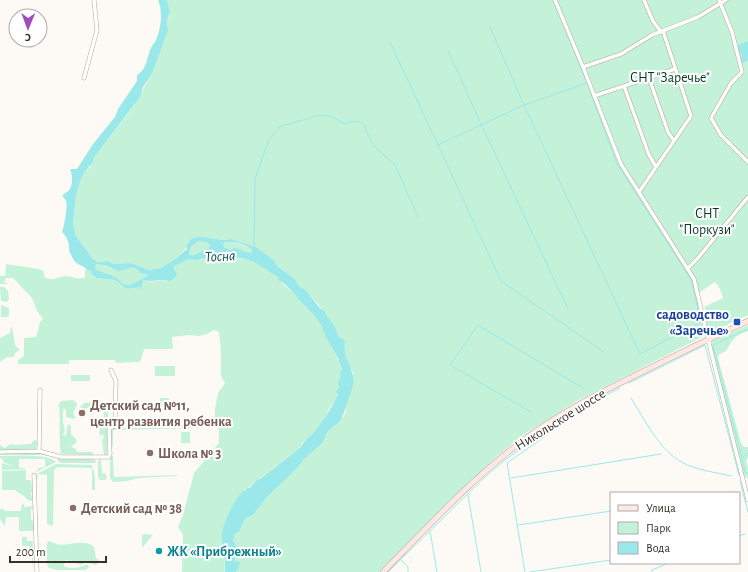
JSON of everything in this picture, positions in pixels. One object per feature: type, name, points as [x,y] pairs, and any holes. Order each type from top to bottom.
[{"type":"main road","name":"Никольское шоссе","points":[[383,572],[489,468],[529,436],[562,414],[600,393],[748,321]]},
{"type":"street","points":[[84,78],[97,30],[94,0]]},
{"type":"street","points":[[555,0],[621,164],[694,279],[748,500]]},
{"type":"street","points":[[639,192],[692,116],[683,87],[662,32],[653,20],[644,0]]},
{"type":"street","points":[[583,67],[620,54],[652,35],[698,17],[720,2],[726,0]]},
{"type":"street","points":[[720,2],[732,32],[742,72],[731,83],[711,118],[721,135],[748,162]]},
{"type":"street","points":[[594,96],[676,69]]},
{"type":"street","points":[[649,78],[668,132],[674,141]]},
{"type":"street","points":[[624,86],[649,155],[656,168]]},
{"type":"street","points":[[688,268],[748,197]]},
{"type":"street","points":[[0,452],[40,451],[61,457],[108,457],[110,454],[109,431],[110,428],[115,426],[116,419],[116,381],[111,370]]},
{"type":"street","points":[[40,390],[40,451]]},
{"type":"street","points":[[34,475],[37,572]]},
{"type":"street","points":[[743,478],[748,480]]},
{"type":"green space","points":[[167,0],[554,0],[619,164],[692,279],[704,336],[575,402],[523,435],[472,479],[379,572],[236,572],[239,565],[234,561],[236,544],[233,541],[235,534],[239,532],[245,519],[253,515],[267,497],[341,420],[345,414],[353,372],[349,367],[342,340],[336,333],[334,325],[318,304],[308,292],[299,286],[295,279],[277,266],[275,262],[256,247],[231,239],[223,240],[198,237],[175,259],[161,268],[149,270],[131,263],[113,264],[108,261],[97,262],[93,259],[76,236],[73,224],[76,196],[81,179],[90,167],[93,159],[133,107],[152,74],[168,31],[167,20],[169,16],[169,8]]},
{"type":"green space","name":"СНТ \"Заречье\"","points":[[555,0],[748,0],[748,315],[709,333],[704,320],[707,319],[707,313],[704,307],[723,298],[720,289],[715,282],[699,293],[697,292],[694,279],[621,164]]},
{"type":"green space","points":[[199,241],[210,244],[210,248],[194,255],[188,255],[192,246]]},
{"type":"green space","points":[[227,241],[246,247],[252,250],[252,253],[231,250],[224,247],[223,244]]},
{"type":"green space","points":[[217,256],[230,256],[254,262],[279,278],[300,301],[309,308],[321,323],[328,341],[339,361],[342,369],[342,376],[336,400],[312,435],[302,443],[301,447],[242,492],[229,512],[222,534],[225,572],[182,572],[183,535],[178,527],[183,515],[194,473],[219,443],[219,430],[215,424],[215,409],[218,393],[225,383],[221,376],[219,332],[214,330],[199,336],[189,335],[172,337],[173,349],[144,349],[139,362],[116,363],[115,360],[69,360],[69,364],[18,364],[18,360],[24,356],[24,338],[36,337],[40,322],[43,319],[37,311],[32,298],[13,278],[6,278],[4,282],[9,284],[0,284],[0,276],[5,276],[6,264],[39,269],[44,271],[44,276],[49,279],[55,279],[63,276],[82,278],[85,277],[86,268],[92,272],[91,273],[96,278],[115,280],[122,286],[134,287],[140,285],[142,289],[143,280],[151,282],[162,280],[167,282],[173,267],[176,264],[188,259],[196,260],[214,258]]},
{"type":"green space","points":[[97,264],[117,269],[133,267],[140,273],[148,276],[129,285],[123,284],[116,277],[95,269]]},
{"type":"green space","points":[[0,287],[4,287],[8,291],[9,299],[7,302],[1,301]]},
{"type":"green space","points":[[1,305],[9,308],[9,316],[1,317]]},
{"type":"green space","points":[[748,326],[748,331],[735,338],[724,352],[719,354],[718,358],[741,443],[744,447],[748,447],[748,458],[746,460],[748,479],[743,475],[711,346],[712,341]]},
{"type":"green space","points":[[11,327],[15,345],[20,350],[15,353],[14,357],[7,357],[0,362],[0,338],[10,333]]},
{"type":"green space","points":[[155,366],[175,366],[175,376],[155,376]]},
{"type":"green space","points":[[71,375],[90,375],[90,381],[71,381]]},
{"type":"green space","points":[[160,398],[169,398],[169,410],[160,410]]},
{"type":"green space","points":[[73,400],[77,405],[73,413],[76,418],[73,419],[66,417],[66,409],[63,409],[65,431],[63,436],[66,435],[68,424],[70,425],[71,434],[77,440],[71,447],[76,449],[77,452],[92,452],[94,454],[92,455],[61,454],[59,404],[61,401]]},
{"type":"green space","points":[[106,402],[109,407],[107,455],[104,455],[102,441],[104,436],[99,434],[101,422],[104,416],[103,410],[98,406],[83,409],[80,407],[84,403]]},
{"type":"green space","points":[[203,427],[113,430],[113,447],[111,446],[110,430],[113,428]]},
{"type":"green space","points":[[181,432],[190,432],[190,443],[181,443]]},
{"type":"green space","points":[[34,440],[37,441],[36,450],[0,451],[0,445],[5,448],[10,444],[31,444]]},
{"type":"green space","points":[[0,453],[40,453],[54,457],[43,455],[0,455]]},
{"type":"green space","points":[[0,456],[38,456],[52,459],[56,462],[36,472],[39,468],[45,467],[45,459],[19,459],[19,468],[25,469],[2,470],[2,463],[14,467],[3,462],[3,459],[0,458]]},
{"type":"green space","points":[[112,456],[114,477],[177,476],[138,478],[127,481],[113,482],[110,478],[110,458]]},
{"type":"green space","points":[[57,458],[94,459],[96,461],[95,463],[61,463]]},
{"type":"green space","points":[[100,459],[102,473],[106,474],[107,478],[105,480],[100,480],[98,477],[98,462]]},
{"type":"green space","points":[[56,464],[92,465],[95,476],[95,490],[92,490],[92,468],[57,467],[54,470],[53,526],[47,524],[47,475],[38,474],[37,481],[35,481],[35,475]]},
{"type":"green space","points":[[26,470],[26,480],[32,480],[29,482],[31,481],[33,492],[31,492],[33,498],[32,501],[28,500],[16,490],[2,490],[2,471]]},
{"type":"green space","points":[[24,503],[24,507],[33,506],[34,508],[31,509],[31,520],[34,521],[34,531],[19,531],[19,517],[6,517],[5,526],[0,519],[0,509],[4,509],[5,511],[21,511],[21,506]]},
{"type":"green space","points":[[142,535],[153,535],[142,548]]},
{"type":"green space","points":[[22,537],[27,537],[27,541],[33,541],[33,571],[31,548],[28,546],[22,546]]},
{"type":"green space","points":[[48,541],[60,545],[87,543],[94,547],[96,558],[99,562],[96,565],[85,562],[81,565],[66,560],[64,562],[64,566],[70,568],[87,564],[89,568],[85,570],[57,570],[49,568],[47,565]]},
{"type":"water","name":"Тосна","points":[[158,0],[167,0],[170,12],[167,20],[168,31],[152,74],[143,87],[140,97],[93,159],[93,162],[81,179],[76,196],[73,224],[76,236],[93,259],[97,262],[108,261],[113,264],[131,263],[149,270],[161,268],[175,259],[187,249],[187,245],[191,239],[198,237],[223,240],[231,239],[256,247],[274,260],[277,266],[295,279],[299,286],[308,292],[320,308],[325,311],[334,325],[339,337],[345,340],[345,352],[353,379],[351,392],[341,420],[329,431],[322,443],[306,457],[298,467],[267,497],[253,515],[245,519],[239,532],[235,534],[233,541],[236,544],[234,561],[240,562],[236,572],[225,572],[222,544],[224,525],[231,508],[243,490],[245,491],[258,479],[301,447],[315,431],[328,413],[338,394],[336,392],[339,387],[338,383],[342,369],[340,363],[338,362],[339,360],[322,329],[323,328],[314,315],[288,287],[278,280],[279,278],[254,262],[230,256],[217,256],[214,258],[196,260],[188,259],[173,267],[177,274],[173,279],[170,281],[143,280],[142,290],[139,285],[138,288],[125,288],[115,280],[96,278],[91,273],[92,272],[75,262],[69,251],[68,241],[62,232],[65,221],[66,201],[62,195],[70,189],[72,184],[70,169],[77,169],[93,144],[115,117],[118,109],[137,81],[137,75],[143,70],[151,48],[158,36],[161,20],[160,4]],"holes":[[[199,241],[210,244],[209,248],[194,255],[189,255],[193,245]],[[225,242],[239,243],[252,250],[252,253],[234,248],[231,250],[224,247],[223,245]],[[97,264],[107,266],[119,271],[133,267],[140,273],[148,276],[129,285],[123,284],[116,277],[95,269]]]},
{"type":"water","points":[[748,41],[748,60],[743,63],[738,45]]},
{"type":"waterway","points":[[553,0],[587,83],[524,105],[438,145],[501,281],[604,352]]},
{"type":"waterway","points":[[490,27],[524,105],[640,354],[701,322],[691,280],[617,164],[587,83]]},
{"type":"waterway","points":[[390,42],[438,145]]},
{"type":"waterway","points":[[448,50],[568,309]]},
{"type":"waterway","points":[[254,247],[255,179],[269,139],[281,126],[320,115],[331,116],[345,124],[353,121],[360,122],[364,125],[374,146],[395,165],[418,217]]},
{"type":"waterway","points":[[531,412],[450,365],[478,325],[583,388]]},
{"type":"waterway","points":[[748,329],[713,345],[742,458],[748,453]]},
{"type":"waterway","points":[[629,383],[705,345],[739,475]]},
{"type":"waterway","points":[[525,572],[507,463],[573,417],[583,407],[620,388]]},
{"type":"waterway","points":[[631,398],[653,434],[674,457],[693,467],[731,476]]},
{"type":"waterway","points":[[388,572],[485,477],[505,460],[563,419]]},
{"type":"waterway","points":[[511,478],[661,454]]},
{"type":"waterway","points":[[742,459],[745,472],[748,474]]},
{"type":"waterway","points":[[740,481],[748,512]]},
{"type":"waterway","points":[[468,495],[481,572]]},
{"type":"waterway","points":[[518,525],[610,511]]},
{"type":"waterway","points":[[430,531],[437,572]]},
{"type":"waterway","points":[[740,536],[745,534]]},
{"type":"waterway","points":[[401,560],[408,567],[408,572]]},
{"type":"waterway","points":[[530,572],[610,560]]},
{"type":"waterway","points":[[652,572],[652,570],[667,564]]},
{"type":"place","name":"садоводство «Заречье»","points":[[737,322]]},
{"type":"place","name":"Детский сад №11, центр развития ребенка","points":[[82,413]]},
{"type":"place","name":"Школа № 3","points":[[150,453]]},
{"type":"place","name":"Детский сад № 38","points":[[73,508]]},
{"type":"place","name":"ЖК «Прибрежный»","points":[[159,551]]},
{"type":"park label","name":"СНТ \"Поркузи\"","points":[[707,222]]}]
